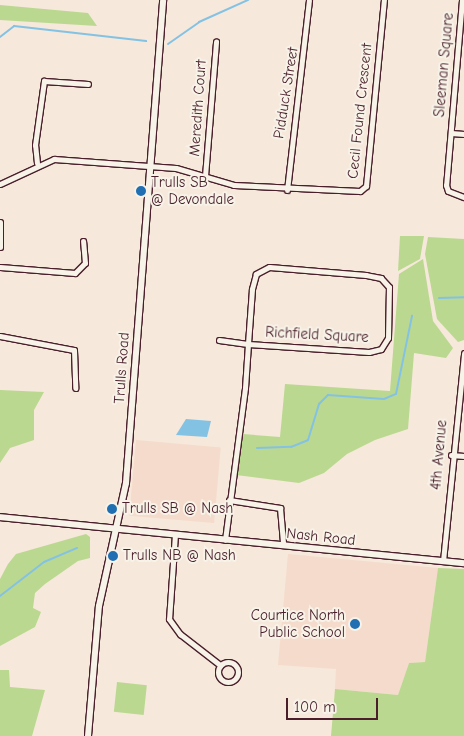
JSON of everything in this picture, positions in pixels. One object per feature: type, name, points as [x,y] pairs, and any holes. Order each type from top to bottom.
[{"type":"street","name":"Trulls Road","points":[[88,736],[100,606],[126,483],[163,0]]},
{"type":"street","name":"Pidduck Street","points":[[287,190],[309,0]]},
{"type":"street","name":"Cecil Found Crescent","points":[[0,184],[37,163],[54,158],[150,166],[205,176],[234,185],[287,190],[360,191],[366,186],[384,0]]},
{"type":"street","name":"Sleeman Square","points":[[462,0],[446,185],[448,191],[464,197]]},
{"type":"street","name":"Meredith Court","points":[[205,176],[216,41]]},
{"type":"street","points":[[37,163],[35,145],[44,81],[88,84]]},
{"type":"street","name":"Sleeman Square","points":[[451,133],[464,134]]},
{"type":"street","points":[[0,222],[0,247]]},
{"type":"street","points":[[0,267],[75,273],[85,263],[83,241]]},
{"type":"street","name":"Richfield Square","points":[[225,540],[248,344],[252,289],[256,274],[269,267],[366,275],[381,278],[389,287],[388,338],[381,349],[248,344]]},
{"type":"street","points":[[0,336],[74,350],[75,388]]},
{"type":"street","points":[[219,340],[248,344]]},
{"type":"street","name":"4th Avenue","points":[[443,561],[451,455],[464,353]]},
{"type":"street","points":[[451,455],[464,456]]},
{"type":"street","points":[[229,500],[280,508],[283,545]]},
{"type":"street","name":"Nash Road","points":[[0,517],[464,563]]},
{"type":"street","points":[[175,534],[169,619],[180,634],[220,666],[235,664],[237,678],[228,682],[220,679],[220,666]]},
{"type":"shaded area","points":[[136,440],[221,447],[214,523],[129,516]]},
{"type":"shaded area","name":"Courtice North Public School","points":[[288,554],[438,568],[425,662],[409,663],[398,695],[335,689],[336,669],[278,665]]},
{"type":"green space","points":[[0,5],[88,13],[97,26],[0,20]]},
{"type":"green space","points":[[400,236],[424,236],[420,259],[398,271]]},
{"type":"green space","points":[[428,237],[464,239],[464,340],[458,342],[437,319],[425,254]]},
{"type":"green space","points":[[423,259],[433,321],[453,348],[446,358],[414,353],[408,429],[375,440],[347,454],[324,473],[299,483],[236,475],[243,434],[280,437],[285,384],[390,391],[399,274]]},
{"type":"green space","points":[[0,390],[44,392],[34,410],[34,440],[10,448],[0,463]]},
{"type":"green space","points":[[86,534],[90,537],[90,558],[78,561],[35,593],[33,608],[41,612],[35,627],[0,646],[0,579],[8,564],[16,554]]},
{"type":"green space","points":[[438,568],[464,569],[464,736],[331,736],[335,689],[398,695],[409,663],[425,662]]},
{"type":"green space","points":[[0,670],[9,670],[10,687],[45,690],[32,736],[0,736]]},
{"type":"green space","points":[[117,682],[147,685],[144,715],[114,712]]},
{"type":"water","points":[[186,419],[211,421],[207,437],[176,435]]},
{"type":"waterway","points":[[168,44],[199,22],[248,0]]},
{"type":"waterway","points":[[0,37],[14,26],[146,41]]},
{"type":"waterway","points":[[439,298],[464,297]]},
{"type":"waterway","points":[[257,448],[291,447],[308,440],[319,404],[328,395],[384,399],[396,394],[412,316]]},
{"type":"waterway","points":[[0,596],[44,562],[77,548]]},
{"type":"place","name":"Trulls SB @ Devondale","points":[[141,191]]},
{"type":"place","name":"Trulls SB @ Nash","points":[[112,509]]},
{"type":"place","name":"Trulls NB @ Nash","points":[[113,556]]},
{"type":"place","name":"Courtice North Public School","points":[[355,624]]}]
